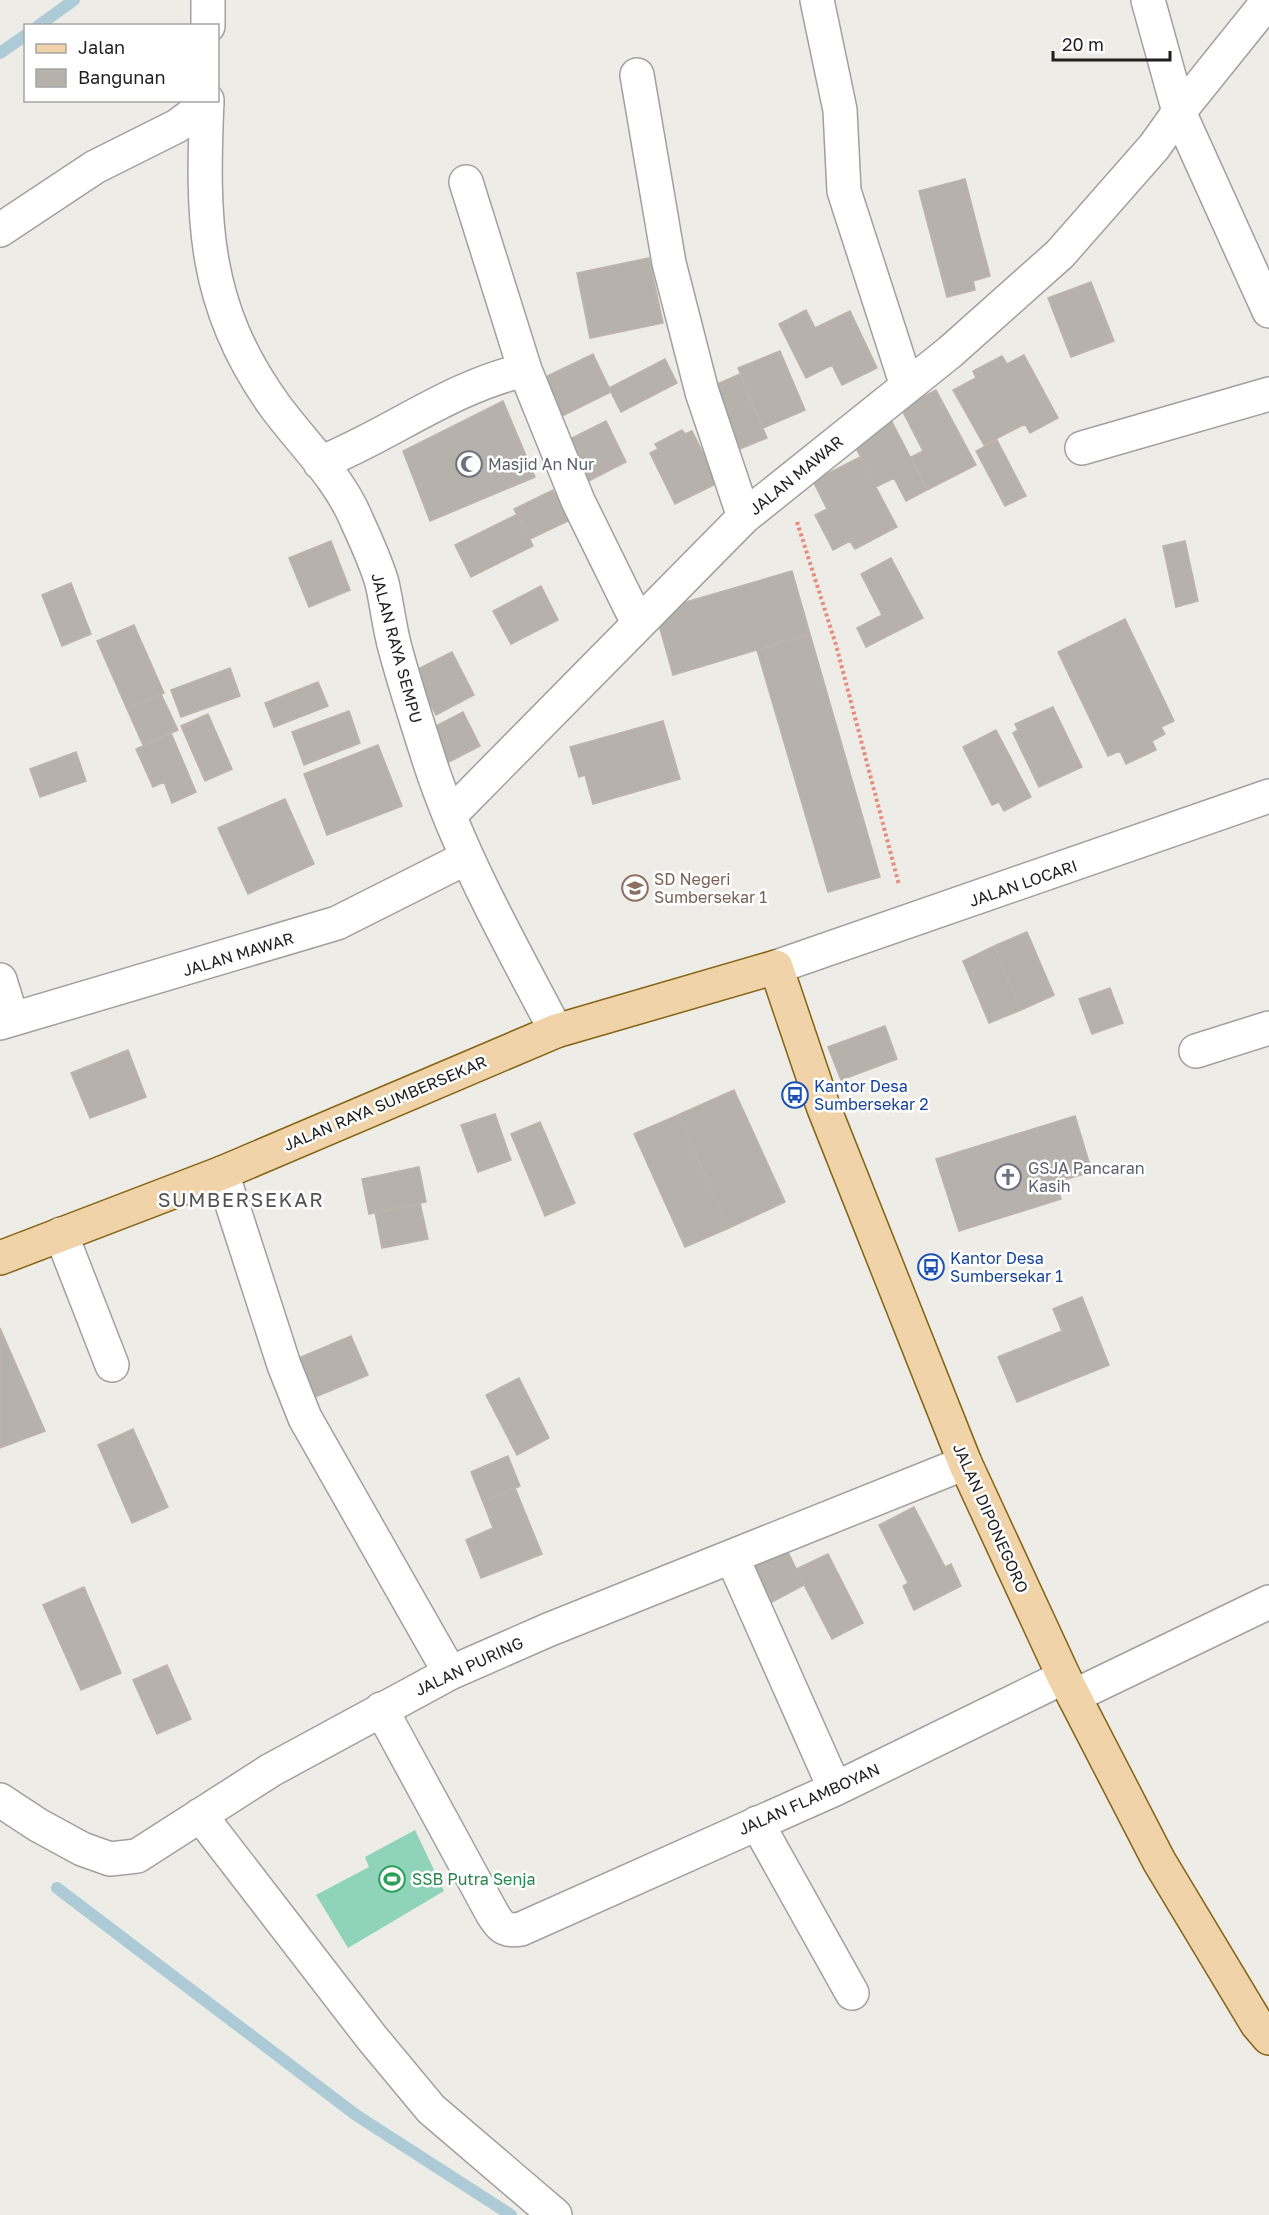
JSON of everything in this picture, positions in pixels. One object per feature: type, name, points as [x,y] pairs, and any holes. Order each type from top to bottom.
[{"type":"main road","name":"JALAN RAYA SUMBERSEKAR","points":[[0,1258],[222,1173],[556,1031],[776,967]]},
{"type":"main road","name":"JALAN DIPONEGORO","points":[[776,967],[827,1117],[965,1463],[1069,1686],[1159,1862],[1257,2024],[1269,2038]]},
{"type":"street","points":[[208,0],[208,24]]},
{"type":"street","points":[[817,0],[840,110],[844,191],[907,386]]},
{"type":"street","points":[[1148,0],[1179,112],[1269,311]]},
{"type":"street","name":"JALAN MAWAR","points":[[450,815],[744,517],[907,386],[1060,254],[1154,147],[1179,112],[1269,0]]},
{"type":"street","points":[[637,75],[669,263],[702,392],[744,517]]},
{"type":"street","points":[[0,230],[95,167],[177,126],[207,103]]},
{"type":"street","name":"JALAN RAYA SEMPU","points":[[207,103],[207,242],[214,280],[231,328],[275,405],[342,488],[381,580],[394,646],[411,703],[466,858],[556,1031]]},
{"type":"street","points":[[466,182],[525,370],[578,501],[638,623]]},
{"type":"street","points":[[320,463],[348,452],[457,394],[525,370]]},
{"type":"street","points":[[1082,448],[1269,394]]},
{"type":"street","name":"JALAN LOCARI","points":[[776,967],[909,923],[1269,796]]},
{"type":"street","name":"JALAN MAWAR","points":[[6,1021],[337,923],[466,858]]},
{"type":"street","points":[[0,980],[6,1021]]},
{"type":"street","points":[[1196,1050],[1269,1028]]},
{"type":"street","points":[[222,1173],[284,1365],[305,1418],[450,1673]]},
{"type":"street","points":[[61,1234],[112,1365]]},
{"type":"street","name":"JALAN PURING","points":[[0,1800],[38,1826],[110,1860],[137,1856],[271,1770],[450,1673],[965,1463]]},
{"type":"street","points":[[732,1557],[835,1789]]},
{"type":"street","name":"JALAN FLAMBOYAN","points":[[381,1709],[501,1927],[510,1931],[520,1929],[1069,1686],[1269,1602]]},
{"type":"street","points":[[200,1815],[372,2038],[431,2109],[555,2215]]},
{"type":"street","points":[[757,1823],[852,1993]]},
{"type":"path","points":[[785,483],[836,645],[909,923]]},
{"type":"green space","name":"SSB Putra Senja","points":[[415,1830],[444,1891],[348,1948],[316,1895],[369,1867],[365,1857]]},
{"type":"building","points":[[965,179],[990,276],[973,281],[975,290],[947,297],[919,191]]},
{"type":"building","points":[[649,258],[663,323],[590,338],[577,273]]},
{"type":"building","points":[[1091,282],[1114,341],[1071,357],[1048,298]]},
{"type":"building","points":[[806,310],[815,328],[850,311],[877,368],[842,385],[832,365],[806,378],[779,324]]},
{"type":"building","points":[[780,351],[805,410],[763,428],[738,368]]},
{"type":"building","points":[[593,354],[611,392],[558,418],[539,380]]},
{"type":"building","points":[[1024,355],[1058,418],[1030,433],[1025,424],[984,445],[953,390],[976,378],[973,371],[1002,356],[1007,364]]},
{"type":"building","points":[[665,359],[677,383],[621,412],[609,388]]},
{"type":"building","points":[[740,374],[767,438],[732,452],[706,389]]},
{"type":"building","points":[[936,390],[976,465],[927,490],[911,457],[923,451],[901,408]]},
{"type":"building","name":"Masjid An Nur","points":[[503,401],[535,477],[430,521],[403,451]]},
{"type":"building","points":[[889,416],[927,490],[906,501],[894,478],[876,487],[850,436]]},
{"type":"building","points":[[606,421],[626,462],[579,486],[558,445]]},
{"type":"building","points":[[682,430],[685,434],[692,431],[718,483],[675,504],[650,453],[658,449],[655,444]]},
{"type":"building","points":[[997,440],[1026,496],[1005,506],[976,451]]},
{"type":"building","points":[[860,457],[897,527],[855,549],[850,541],[833,550],[815,515],[827,509],[813,481]]},
{"type":"building","points":[[553,490],[568,521],[530,539],[514,509]]},
{"type":"building","points":[[518,514],[533,546],[471,577],[455,545]]},
{"type":"building","points":[[331,541],[350,590],[309,607],[289,558]]},
{"type":"building","points":[[1185,541],[1198,601],[1176,607],[1163,546]]},
{"type":"building","points":[[891,558],[923,618],[866,647],[857,628],[882,615],[861,574]]},
{"type":"building","points":[[792,571],[810,634],[673,675],[655,611]]},
{"type":"building","points":[[71,583],[91,634],[62,646],[42,595]]},
{"type":"building","points":[[541,586],[558,620],[511,644],[493,611]]},
{"type":"building","points":[[1125,619],[1174,721],[1161,727],[1165,734],[1152,741],[1156,750],[1126,764],[1120,751],[1108,756],[1058,652]]},
{"type":"building","points":[[134,625],[164,693],[127,709],[97,641]]},
{"type":"building","points":[[810,634],[880,877],[828,892],[757,650]]},
{"type":"building","points":[[452,652],[474,695],[436,715],[414,671]]},
{"type":"building","points":[[230,668],[240,696],[181,717],[171,690]]},
{"type":"building","points":[[318,682],[328,706],[274,727],[265,703]]},
{"type":"building","points":[[161,694],[178,730],[143,745],[127,709]]},
{"type":"building","points":[[1053,707],[1082,767],[1039,787],[1013,733],[1018,730],[1015,724]]},
{"type":"building","points":[[349,711],[360,743],[304,765],[292,732]]},
{"type":"building","points":[[463,712],[480,746],[445,764],[428,730]]},
{"type":"building","points":[[208,714],[232,769],[205,781],[181,726]]},
{"type":"building","points":[[663,721],[680,779],[593,804],[585,775],[579,777],[570,747]]},
{"type":"building","points":[[996,730],[1031,797],[1004,811],[999,802],[992,805],[963,747]]},
{"type":"building","points":[[171,733],[196,792],[172,803],[164,782],[153,787],[136,749]]},
{"type":"building","points":[[378,745],[402,806],[327,835],[304,774]]},
{"type":"building","points":[[76,752],[86,781],[40,797],[30,769]]},
{"type":"building","points":[[285,799],[314,864],[248,894],[218,828]]},
{"type":"building","points":[[1027,932],[1054,995],[1021,1010],[994,946]]},
{"type":"building","points":[[994,946],[1021,1010],[989,1023],[963,961]]},
{"type":"building","points":[[1110,988],[1123,1023],[1092,1034],[1079,999]]},
{"type":"building","points":[[885,1026],[897,1059],[841,1080],[828,1047]]},
{"type":"building","points":[[128,1050],[146,1097],[90,1118],[71,1073]]},
{"type":"building","points":[[734,1090],[785,1202],[729,1228],[678,1115]]},
{"type":"building","points":[[495,1114],[511,1160],[478,1172],[461,1125]]},
{"type":"building","points":[[678,1115],[729,1228],[685,1247],[634,1134]]},
{"type":"building","name":"GSJA Pancaran Kasih","points":[[1075,1116],[1092,1172],[1056,1182],[1061,1199],[959,1231],[936,1159]]},
{"type":"building","points":[[540,1122],[575,1203],[545,1216],[511,1134]]},
{"type":"building","points":[[419,1167],[426,1202],[369,1214],[362,1179]]},
{"type":"building","points":[[420,1203],[428,1239],[382,1248],[375,1212]]},
{"type":"building","points":[[1082,1297],[1109,1365],[1017,1402],[998,1357],[1062,1331],[1053,1309]]},
{"type":"building","points":[[0,1328],[45,1431],[0,1448]]},
{"type":"building","points":[[351,1336],[368,1375],[303,1402],[287,1363]]},
{"type":"building","points":[[519,1378],[549,1438],[517,1455],[486,1395]]},
{"type":"building","points":[[133,1429],[168,1507],[132,1523],[98,1445]]},
{"type":"building","points":[[508,1456],[520,1486],[483,1502],[471,1472]]},
{"type":"building","points":[[515,1488],[542,1554],[481,1578],[466,1540],[493,1528],[483,1502]]},
{"type":"building","points":[[914,1507],[945,1567],[951,1564],[961,1586],[914,1610],[903,1586],[908,1583],[879,1525]]},
{"type":"building","points":[[784,1544],[804,1585],[772,1602],[751,1561]]},
{"type":"building","points":[[828,1554],[863,1623],[832,1639],[796,1569]]},
{"type":"building","points":[[84,1587],[121,1673],[81,1690],[43,1605]]},
{"type":"building","points":[[167,1665],[191,1719],[157,1734],[133,1680]]},
{"type":"waterway","points":[[41,24],[74,0]]},
{"type":"waterway","points":[[0,53],[24,36]]},
{"type":"waterway","points":[[57,1888],[356,2115],[511,2215]]},
{"type":"place","name":"Masjid An Nur","points":[[469,464]]},
{"type":"place","name":"SD Negeri Sumbersekar 1","points":[[635,888]]},
{"type":"place","name":"Kantor Desa Sumbersekar 2","points":[[795,1095]]},
{"type":"place","name":"GSJA Pancaran Kasih","points":[[1008,1177]]},
{"type":"place","name":"Kantor Desa Sumbersekar 1","points":[[931,1267]]},
{"type":"place","name":"SSB Putra Senja","points":[[392,1879]]},
{"type":"district","name":"SUMBERSEKAR","points":[[241,1199]]}]
